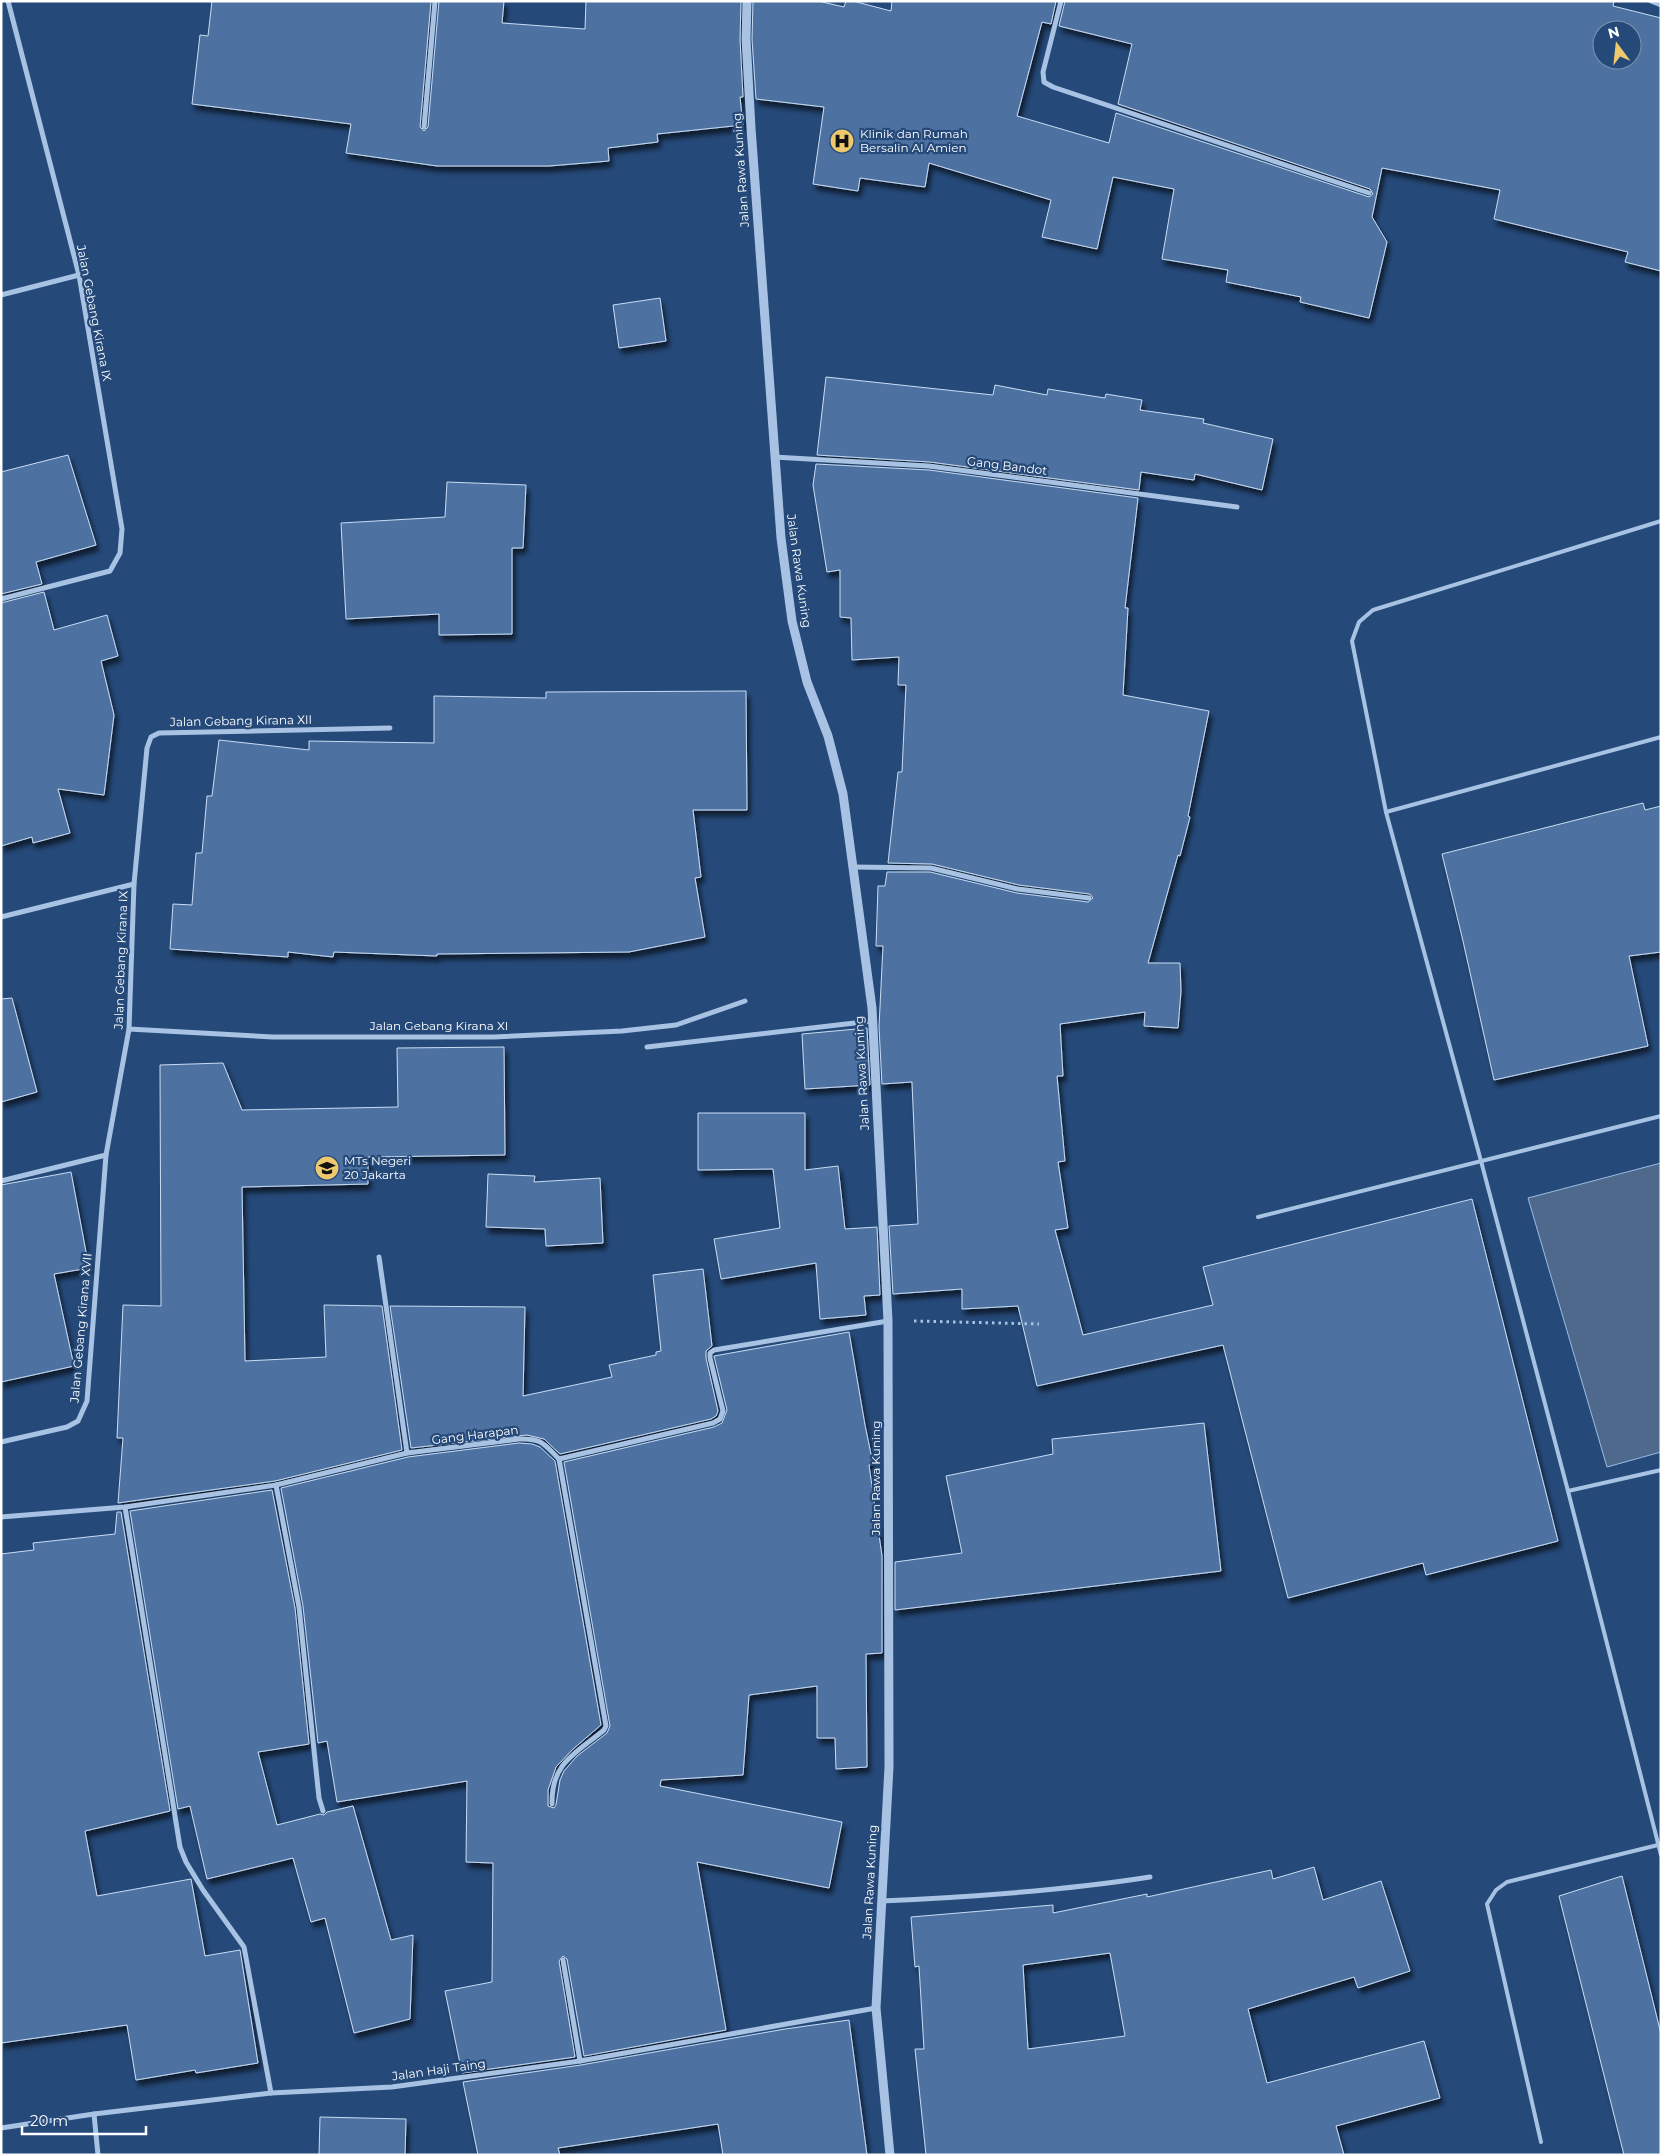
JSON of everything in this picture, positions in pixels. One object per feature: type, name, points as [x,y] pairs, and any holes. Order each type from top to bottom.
[{"type":"street","name":"Jalan Gebang Kirana IX","points":[[1,599],[110,571],[120,553],[122,528],[79,275],[8,1]]},
{"type":"street","points":[[424,127],[435,1]]},
{"type":"street","name":"Jalan Rawa Kuning","points":[[747,1],[746,39],[751,128],[781,538],[792,621],[807,682],[828,736],[843,794],[872,1008],[888,1321],[889,1767],[876,2008],[890,2155]]},
{"type":"street","points":[[1061,1],[1044,72],[1044,82],[1052,87],[1369,193]]},
{"type":"street","points":[[1651,1],[1661,5]]},
{"type":"street","points":[[1,295],[79,275]]},
{"type":"street","name":"Gang Bandot","points":[[774,457],[929,466],[1237,507]]},
{"type":"street","name":"Jalan Gebang Kirana XII","points":[[134,884],[147,748],[151,738],[159,733],[390,728]]},
{"type":"street","points":[[852,867],[931,868],[1018,889],[1089,898]]},
{"type":"street","name":"Jalan Gebang Kirana IX","points":[[106,1155],[129,1029],[134,884]]},
{"type":"street","points":[[1,917],[134,884]]},
{"type":"street","name":"Jalan Gebang Kirana XI","points":[[129,1029],[273,1036],[494,1037],[622,1031],[676,1025],[745,1001]]},
{"type":"street","points":[[647,1047],[872,1021]]},
{"type":"street","points":[[1,1180],[106,1155]]},
{"type":"street","name":"Jalan Gebang Kirana XVII","points":[[1,1442],[67,1427],[78,1421],[83,1413],[87,1401],[106,1155]]},
{"type":"street","points":[[379,1257],[407,1453]]},
{"type":"street","points":[[552,1804],[552,1786],[557,1774],[568,1759],[604,1730],[606,1722],[559,1459],[714,1423],[720,1419],[723,1411],[710,1358],[710,1353],[714,1350],[888,1321]]},
{"type":"street","name":"Gang Harapan","points":[[1,1517],[125,1507],[276,1486],[407,1453],[533,1438],[542,1441],[559,1459]]},
{"type":"street","points":[[276,1486],[299,1607],[319,1798],[323,1811]]},
{"type":"street","points":[[125,1507],[180,1847],[186,1862],[203,1890],[244,1947],[271,2093]]},
{"type":"street","points":[[881,1901],[978,1897],[1094,1886],[1150,1877]]},
{"type":"street","points":[[563,1960],[580,2061]]},
{"type":"street","name":"Jalan Haji Taing","points":[[1,2128],[94,2114],[271,2093],[392,2087],[580,2061],[876,2008]]},
{"type":"street","points":[[94,2114],[98,2155]]},
{"type":"lane","points":[[1661,521],[1374,610],[1359,622],[1352,641],[1386,812],[1481,1161],[1661,1855]]},
{"type":"lane","points":[[1386,812],[1661,737]]},
{"type":"lane","points":[[1258,1218],[1661,1116]]},
{"type":"lane","points":[[1568,1491],[1661,1470]]},
{"type":"lane","points":[[1541,2142],[1487,1904],[1496,1890],[1507,1882],[1658,1845]]},
{"type":"path","points":[[888,1321],[1038,1324]]},
{"type":"water","points":[[1661,1163],[1661,1452],[1607,1467],[1528,1198]]},
{"type":"building","points":[[212,1],[431,1],[420,127],[424,131],[428,127],[439,1],[504,1],[502,23],[585,29],[586,1],[741,1],[740,39],[743,97],[740,97],[743,125],[657,134],[658,142],[608,148],[609,161],[549,166],[437,166],[346,153],[351,124],[192,104],[200,35],[208,36]]},
{"type":"building","points":[[753,1],[818,1],[844,7],[846,1],[853,1],[891,11],[892,1],[1056,1],[1051,24],[1042,22],[1017,116],[1109,143],[1116,113],[1369,197],[1373,194],[1370,189],[1118,104],[1132,44],[1059,26],[1065,1],[1614,1],[1613,6],[1661,18],[1661,271],[1625,262],[1628,252],[1494,219],[1500,190],[1382,168],[1372,217],[1387,242],[1369,318],[1300,302],[1301,297],[1226,282],[1228,270],[1162,259],[1174,189],[1113,177],[1097,249],[1042,237],[1051,200],[929,163],[925,187],[860,178],[858,191],[813,184],[824,107],[756,99],[752,39]]},
{"type":"building","points":[[660,298],[666,341],[619,348],[613,305]]},
{"type":"building","points":[[826,377],[993,395],[995,385],[1047,395],[1048,389],[1105,398],[1106,394],[1142,400],[1140,410],[1204,419],[1203,423],[1273,439],[1262,490],[1195,474],[1194,480],[1141,472],[1139,490],[930,462],[817,455]]},
{"type":"building","points":[[68,455],[96,545],[36,562],[42,584],[1,594],[1,472]]},
{"type":"building","points":[[816,464],[929,470],[1138,498],[1125,608],[1128,608],[1123,695],[1209,711],[1188,816],[1190,817],[1148,963],[1180,963],[1181,991],[1178,1028],[1144,1026],[1145,1012],[1060,1024],[1063,1076],[1057,1076],[1065,1161],[1058,1162],[1068,1228],[1055,1230],[1083,1335],[1213,1305],[1203,1267],[1472,1199],[1558,1541],[1426,1575],[1423,1563],[1288,1598],[1223,1345],[1037,1386],[1018,1306],[962,1309],[962,1289],[893,1294],[889,1226],[918,1224],[912,1082],[882,1084],[879,1027],[883,946],[876,946],[878,886],[885,886],[887,872],[930,872],[1017,893],[1088,902],[1093,898],[1090,894],[1019,885],[932,864],[888,863],[898,772],[902,772],[906,685],[898,685],[899,657],[852,660],[851,618],[840,617],[840,570],[827,572],[813,485]]},
{"type":"building","points":[[447,482],[526,485],[523,548],[512,548],[512,634],[439,635],[439,614],[346,619],[341,523],[445,517]]},
{"type":"building","points":[[44,592],[54,630],[107,615],[118,656],[101,661],[114,715],[104,795],[58,789],[70,833],[33,843],[32,837],[1,846],[1,603]]},
{"type":"building","points":[[746,691],[747,810],[693,810],[701,877],[695,878],[705,937],[629,952],[437,954],[437,956],[334,952],[333,957],[288,952],[288,957],[170,949],[173,904],[192,905],[196,853],[202,853],[207,796],[212,796],[219,740],[309,750],[309,741],[434,743],[434,696],[546,698],[546,692]]},
{"type":"building","points":[[1643,803],[1645,810],[1661,806],[1661,952],[1629,956],[1648,1046],[1494,1080],[1442,854]]},
{"type":"building","points":[[12,998],[37,1092],[1,1102],[1,999]]},
{"type":"building","points":[[867,1028],[870,1085],[805,1089],[802,1034]]},
{"type":"building","points":[[504,1047],[505,1155],[368,1157],[368,1184],[242,1187],[245,1361],[326,1357],[324,1305],[382,1306],[402,1450],[275,1481],[118,1503],[123,1438],[117,1438],[123,1305],[161,1306],[160,1065],[223,1063],[242,1110],[398,1107],[397,1048]]},
{"type":"building","points":[[698,1113],[805,1113],[805,1170],[838,1166],[845,1229],[877,1227],[880,1295],[864,1296],[866,1315],[820,1319],[816,1263],[721,1279],[714,1239],[780,1228],[773,1169],[698,1170]]},
{"type":"building","points":[[71,1172],[89,1268],[54,1274],[74,1366],[1,1382],[1,1185]]},
{"type":"building","points":[[488,1174],[535,1176],[534,1182],[600,1178],[603,1243],[546,1246],[545,1229],[486,1227]]},
{"type":"building","points":[[703,1269],[712,1346],[706,1351],[706,1358],[718,1411],[716,1416],[711,1419],[560,1454],[544,1439],[527,1435],[411,1448],[390,1306],[525,1307],[523,1396],[612,1377],[609,1365],[656,1355],[656,1352],[661,1351],[653,1275]]},
{"type":"building","points":[[849,1332],[873,1464],[869,1465],[882,1556],[882,1653],[866,1654],[867,1767],[836,1769],[835,1738],[817,1738],[817,1686],[749,1695],[743,1775],[661,1780],[660,1786],[842,1822],[829,1888],[697,1862],[726,2030],[584,2056],[567,1959],[563,1956],[559,1961],[575,2057],[462,2073],[445,1991],[492,1982],[493,1863],[466,1862],[467,1781],[337,1802],[327,1741],[318,1743],[303,1606],[281,1488],[408,1457],[519,1443],[540,1447],[555,1461],[601,1725],[572,1750],[556,1767],[548,1790],[548,1806],[554,1808],[560,1780],[564,1771],[577,1756],[607,1733],[610,1726],[564,1462],[714,1427],[722,1423],[727,1410],[714,1356]]},
{"type":"building","points":[[1204,1423],[1221,1571],[895,1610],[895,1562],[962,1553],[946,1476],[1053,1454],[1052,1439]]},
{"type":"building","points":[[272,1490],[295,1608],[309,1744],[258,1752],[277,1825],[320,1814],[324,1815],[327,1812],[353,1806],[391,1940],[413,1935],[410,2019],[354,2033],[325,1918],[311,1922],[293,1858],[207,1879],[190,1806],[178,1809],[130,1511]]},
{"type":"building","points":[[117,1512],[121,1512],[170,1811],[85,1831],[97,1896],[191,1879],[205,1956],[240,1950],[258,2063],[196,2073],[195,2070],[136,2080],[127,2025],[1,2043],[1,1554],[34,1550],[33,1543],[115,1534]]},
{"type":"building","points":[[1314,1867],[1323,1900],[1381,1881],[1410,1971],[1358,1988],[1354,1977],[1248,2009],[1267,2083],[1424,2041],[1440,2098],[1336,2126],[1344,2155],[926,2155],[915,2049],[924,2049],[919,1966],[915,1967],[911,1917],[1053,1905],[1053,1913],[1147,1894],[1147,1897],[1271,1870],[1273,1879]],"holes":[[[1110,1953],[1125,2036],[1028,2049],[1023,1965]]]},
{"type":"building","points":[[1622,1876],[1661,2034],[1661,2155],[1624,2155],[1559,1896]]},
{"type":"building","points":[[849,2020],[867,2155],[723,2155],[718,2124],[558,2148],[560,2155],[478,2155],[463,2082],[581,2065],[785,2029]]},
{"type":"building","points":[[320,2117],[406,2119],[405,2155],[319,2155]]},
{"type":"place","name":"Klinik dan Rumah Bersalin Al Amien","points":[[842,141]]},
{"type":"place","name":"MTs Negeri 20 Jakarta","points":[[327,1168]]}]
